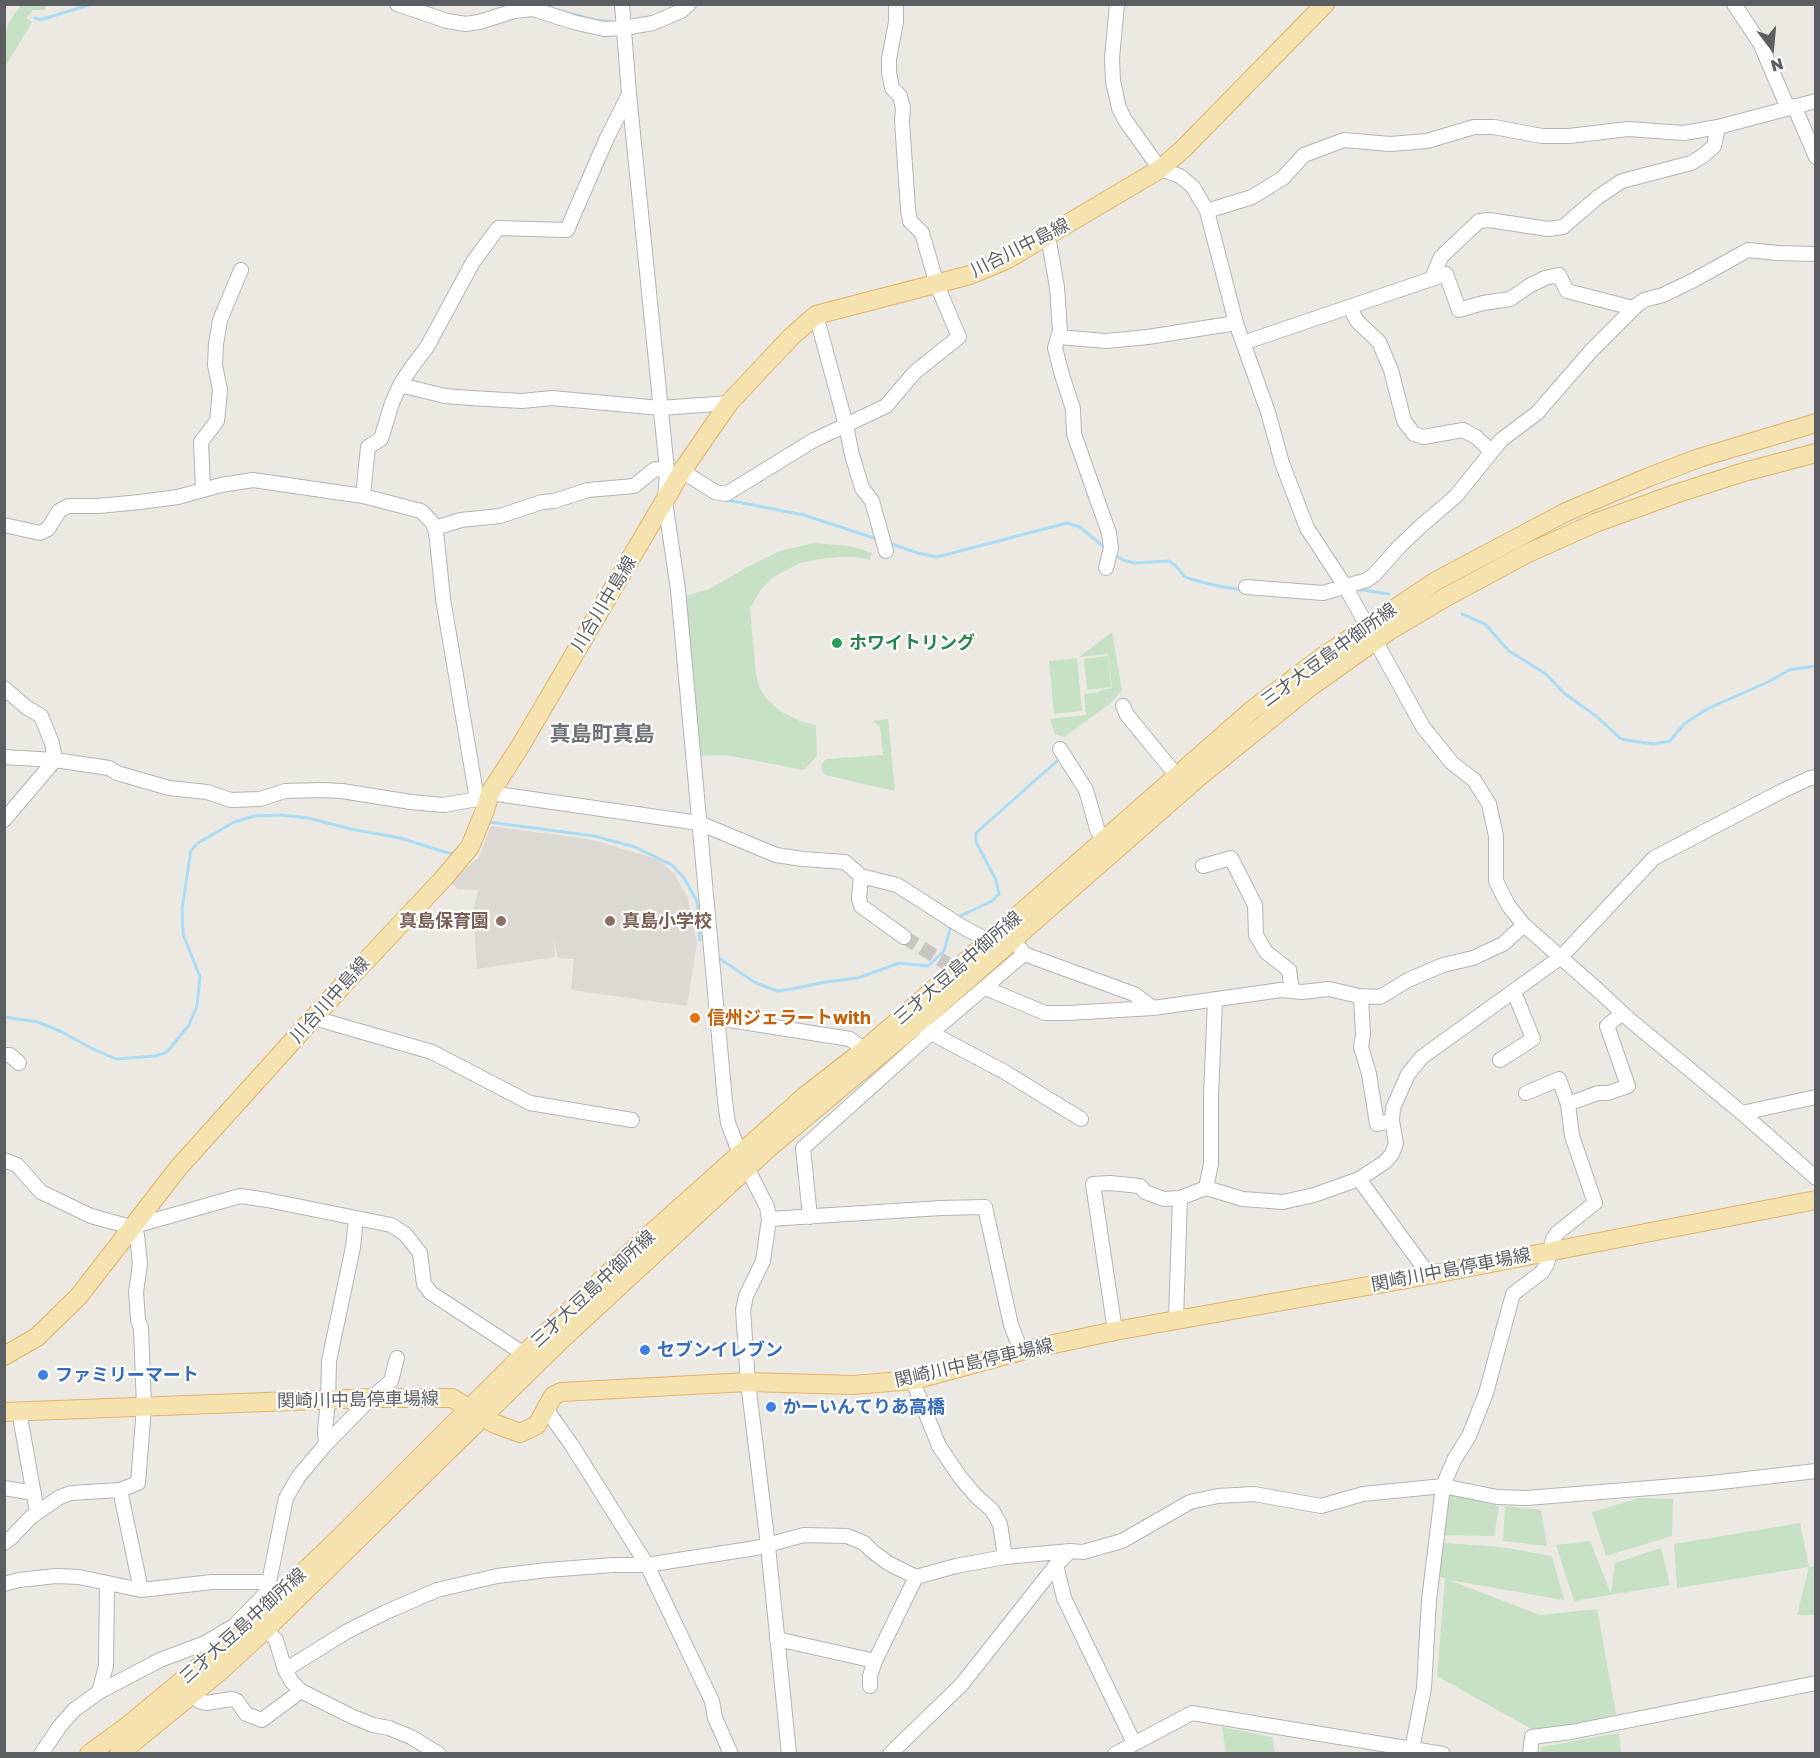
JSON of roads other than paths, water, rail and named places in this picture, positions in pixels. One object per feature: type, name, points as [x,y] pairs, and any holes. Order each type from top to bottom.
[{"type":"main road","name":"川合川中島線","points":[[4,1356],[37,1336],[79,1296],[178,1167],[470,847],[485,810],[483,796],[521,745],[665,501],[674,470],[729,403],[791,338],[816,315],[970,276],[1008,259],[1160,169],[1183,149],[1325,4]]},
{"type":"main road","name":"三才大豆島中御所線","points":[[119,1754],[194,1694],[266,1629],[477,1412],[524,1354],[637,1246],[744,1161],[925,1028],[1019,946],[1200,776],[1372,635],[1381,617],[1436,581],[1566,512],[1699,458],[1815,423]]},
{"type":"main road","name":"三才大豆島中御所線","points":[[89,1754],[126,1727],[222,1648],[273,1588],[328,1549],[477,1412],[559,1342],[744,1161],[805,1096],[864,1050],[1252,710],[1325,655],[1372,635],[1389,631],[1526,554],[1595,523],[1675,494],[1743,472],[1815,453]]},
{"type":"main road","name":"関崎川中島停車場線","points":[[12,1412],[371,1398],[452,1398],[493,1423],[520,1433],[537,1425],[553,1396],[561,1392],[748,1382],[853,1385],[914,1380],[1021,1351],[1115,1331],[1429,1275],[1815,1200]]},
{"type":"street","points":[[397,4],[457,23],[472,23],[514,11],[533,9],[604,29],[653,23],[681,11],[689,4]]},
{"type":"street","points":[[622,4],[628,94],[660,408],[674,470]]},
{"type":"street","points":[[435,528],[461,520],[500,516],[588,490],[634,486],[655,469],[674,470],[714,492],[726,494],[805,446],[886,405],[915,372],[958,338],[937,285],[922,233],[910,220],[902,121],[903,108],[900,96],[892,88],[889,72],[889,59],[896,22],[896,4]]},
{"type":"street","points":[[1117,4],[1112,58],[1113,81],[1119,108],[1160,169],[1180,176],[1193,187],[1208,212],[1236,323],[1268,412],[1282,463],[1307,528],[1345,586],[1423,727],[1452,763],[1474,780],[1489,804],[1496,836],[1496,881],[1508,905],[1524,925],[1815,1178]]},
{"type":"street","points":[[1734,4],[1761,43],[1787,106],[1794,106]]},
{"type":"street","points":[[363,496],[368,447],[381,439],[400,385],[436,332],[473,262],[498,228],[567,230],[628,94]]},
{"type":"street","points":[[1208,212],[1252,197],[1283,178],[1304,155],[1344,140],[1390,144],[1427,141],[1474,127],[1494,127],[1542,136],[1569,136],[1628,129],[1684,133],[1718,127],[1815,101]]},
{"type":"street","points":[[1794,106],[1815,157]]},
{"type":"street","points":[[1432,278],[1441,257],[1479,221],[1489,220],[1548,229],[1563,227],[1622,181],[1691,163],[1704,155],[1714,146],[1718,127]]},
{"type":"street","points":[[1048,236],[1057,287],[1060,331],[1056,348],[1073,409],[1074,434],[1109,533],[1108,557]]},
{"type":"street","points":[[1246,587],[1323,593],[1366,580],[1374,575],[1407,540],[1456,496],[1501,440],[1537,413],[1591,351],[1633,308],[1644,300],[1663,295],[1748,250],[1815,254]]},
{"type":"street","points":[[203,490],[201,442],[216,421],[220,390],[215,365],[216,344],[222,316],[241,270]]},
{"type":"street","points":[[1243,343],[1446,274],[1459,310],[1510,299],[1545,278],[1559,275],[1567,291],[1633,308]]},
{"type":"street","points":[[1350,308],[1357,321],[1379,342],[1390,370],[1404,421],[1414,434],[1424,437],[1462,430],[1476,437],[1491,451]]},
{"type":"street","points":[[816,315],[852,455],[862,488],[872,501],[885,546]]},
{"type":"street","points":[[1058,337],[1106,341],[1236,323]]},
{"type":"street","points":[[400,385],[445,396],[522,401],[552,398],[660,408],[729,403]]},
{"type":"street","points":[[4,525],[40,533],[48,529],[59,511],[68,506],[98,506],[178,497],[221,485],[254,480],[363,496],[421,511],[435,528],[443,598],[483,796]]},
{"type":"street","points":[[665,501],[678,590],[728,1123],[767,1207],[769,1218],[763,1261],[746,1296],[743,1310],[748,1382],[768,1546],[789,1754]]},
{"type":"street","points":[[4,688],[26,707],[41,716],[55,760]]},
{"type":"street","points":[[1123,706],[1127,715],[1177,776]]},
{"type":"street","points":[[1060,749],[1086,790],[1098,832],[1105,839]]},
{"type":"street","points":[[4,757],[55,760],[109,768],[117,773],[169,788],[207,792],[231,800],[260,799],[285,791],[322,790],[444,805],[483,796],[699,823],[776,855],[845,862],[861,876],[897,885],[989,941]]},
{"type":"street","points":[[4,820],[11,806],[55,760]]},
{"type":"street","points":[[1115,1331],[1094,1184],[1140,1186],[1145,1192],[1164,1199],[1180,1198],[1206,1188],[1243,1199],[1283,1202],[1314,1195],[1359,1179],[1385,1162],[1392,1154],[1396,1143],[1392,1121],[1393,1108],[1408,1074],[1422,1057],[1561,957],[1654,858],[1782,791],[1815,777]]},
{"type":"street","points":[[1203,866],[1231,858],[1255,905],[1256,934],[1266,952],[1288,969],[1292,991]]},
{"type":"street","points":[[861,876],[859,898],[861,906],[904,937]]},
{"type":"street","points":[[988,989],[1045,1012],[1097,1012],[1153,1008],[1281,990],[1302,992],[1329,989],[1361,996],[1380,997],[1408,980],[1443,965],[1473,958],[1503,944],[1524,925]]},
{"type":"street","points":[[1019,946],[1134,994],[1153,1008]]},
{"type":"street","points":[[1500,1060],[1533,1039],[1514,992]]},
{"type":"street","points":[[1361,996],[1364,1035],[1361,1047],[1369,1074],[1377,1124],[1392,1121]]},
{"type":"street","points":[[1206,1188],[1211,1164],[1215,1000]]},
{"type":"street","points":[[1568,1104],[1598,1093],[1608,1093],[1628,1086],[1607,1026],[1622,1012]]},
{"type":"street","points":[[314,1018],[432,1052],[530,1103],[632,1120]]},
{"type":"street","points":[[717,1018],[850,1039],[864,1050]]},
{"type":"street","points":[[810,1217],[803,1148],[925,1028],[1003,1071],[1081,1119]]},
{"type":"street","points":[[1411,1751],[1424,1688],[1429,1599],[1443,1486],[1454,1460],[1469,1436],[1486,1393],[1513,1294],[1542,1272],[1557,1233],[1595,1203],[1572,1136],[1568,1104],[1558,1079],[1526,1093]]},
{"type":"street","points":[[1742,1113],[1815,1097]]},
{"type":"street","points":[[4,1160],[17,1165],[41,1192],[92,1216],[131,1227],[240,1196],[390,1225],[405,1234],[420,1253],[424,1284],[431,1293],[524,1354]]},
{"type":"street","points":[[1359,1179],[1429,1275]]},
{"type":"street","points":[[1176,1319],[1180,1198]]},
{"type":"street","points":[[769,1218],[985,1207],[1011,1325],[1021,1351]]},
{"type":"street","points":[[326,1444],[329,1361],[353,1247],[356,1218]]},
{"type":"street","points":[[4,1543],[37,1512],[60,1497],[71,1493],[120,1490],[138,1483],[144,1407],[141,1328],[138,1320],[136,1292],[140,1264],[137,1235],[131,1227]]},
{"type":"street","points":[[41,1754],[74,1710],[99,1692],[160,1660],[205,1643],[224,1632],[234,1626],[273,1588],[286,1498],[299,1476],[326,1444],[391,1381],[397,1358]]},
{"type":"street","points":[[914,1380],[939,1446],[960,1477],[992,1510],[1000,1524],[1005,1557]]},
{"type":"street","points":[[546,1408],[572,1444],[647,1565],[712,1701],[715,1718],[730,1754]]},
{"type":"street","points":[[12,1412],[37,1512]]},
{"type":"street","points":[[285,1670],[346,1632],[436,1590],[517,1573],[613,1565],[647,1565],[768,1546],[804,1535],[847,1536],[864,1542],[888,1563],[916,1577],[956,1566],[1005,1557],[1070,1551],[1083,1552],[1122,1541],[1190,1502],[1218,1496],[1254,1494],[1321,1506],[1363,1494],[1443,1486],[1497,1497],[1527,1498],[1712,1484],[1815,1471]]},
{"type":"street","points":[[4,1488],[34,1493]]},
{"type":"street","points":[[120,1490],[141,1590]]},
{"type":"street","points":[[890,1754],[905,1748],[962,1684],[1056,1564],[1070,1551]]},
{"type":"street","points":[[1056,1564],[1064,1598],[1134,1743]]},
{"type":"street","points":[[4,1584],[57,1576],[80,1577],[141,1590],[212,1582],[273,1588]]},
{"type":"street","points":[[870,1686],[870,1676],[875,1661],[916,1577]]},
{"type":"street","points":[[99,1692],[106,1666],[106,1583]]},
{"type":"street","points":[[266,1629],[276,1640],[285,1670],[301,1691],[353,1717],[411,1737],[439,1754]]},
{"type":"street","points":[[777,1639],[875,1661]]},
{"type":"street","points":[[1530,1754],[1532,1737],[1571,1732],[1815,1683]]},
{"type":"street","points":[[194,1694],[199,1701],[206,1703],[237,1701],[246,1714],[262,1720],[301,1691]]},
{"type":"street","points":[[1115,1754],[1192,1713],[1411,1751],[1443,1754]]},
{"type":"waterway","points":[[35,18],[40,20],[92,4]]},
{"type":"waterway","points":[[558,10],[595,20],[613,22]]},
{"type":"waterway","points":[[727,500],[804,515],[877,539]]},
{"type":"waterway","points":[[889,543],[937,557],[1067,523],[1080,527],[1105,548]]},
{"type":"waterway","points":[[1113,554],[1134,563],[1169,561],[1190,579],[1242,590]]},
{"type":"waterway","points":[[1355,589],[1389,594]]},
{"type":"waterway","points":[[1462,614],[1485,624],[1509,651],[1546,674],[1564,693],[1596,716],[1621,739],[1653,744],[1670,741],[1684,724],[1707,709],[1768,682],[1789,670],[1816,666]]},
{"type":"waterway","points":[[958,917],[992,901],[999,894],[996,880],[976,842],[976,833],[1057,761]]},
{"type":"waterway","points":[[4,1017],[38,1022],[116,1059],[156,1056],[167,1052],[189,1025],[197,1006],[200,977],[183,934],[182,909],[191,850],[198,843],[234,822],[254,816],[281,815],[308,818],[400,838],[448,853],[456,853]]},
{"type":"waterway","points":[[488,822],[594,836],[635,847],[672,865],[684,878],[697,901],[700,940]]},
{"type":"waterway","points":[[719,958],[754,982],[777,991],[792,989],[858,978],[899,963],[928,966],[944,951],[951,926]]},
{"type":"tunnel","points":[[904,937],[988,989]]},
{"type":"place","name":"ホワイトリング","points":[[837,643]]},
{"type":"place","name":"真島保育園","points":[[501,921]]},
{"type":"place","name":"真島小学校","points":[[610,921]]},
{"type":"place","name":"信州ジェラートwith","points":[[695,1018]]},
{"type":"place","name":"セブンイレブン","points":[[645,1350]]},
{"type":"place","name":"ファミリーマート","points":[[43,1375]]},
{"type":"place","name":"かーいんてりあ高橋","points":[[771,1407]]},
{"type":"district","name":"真島町真島","points":[[602,734]]}]
